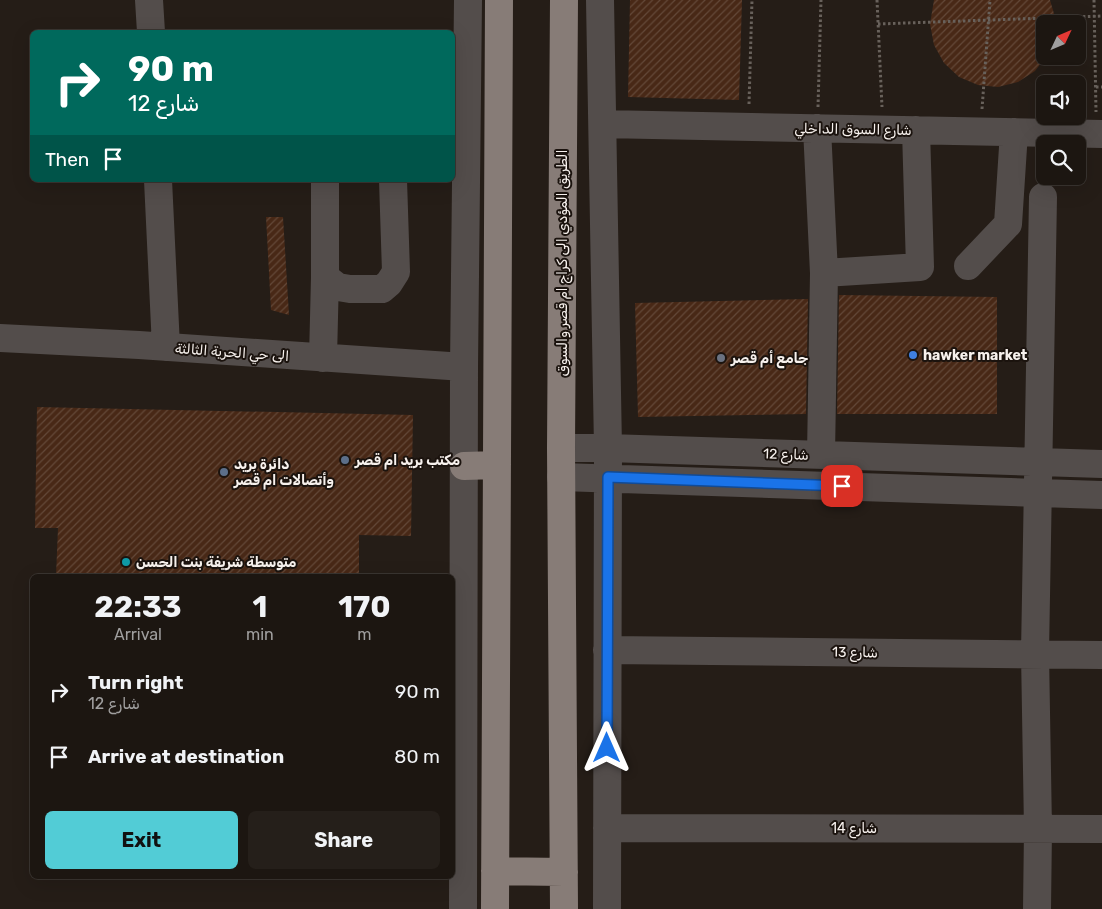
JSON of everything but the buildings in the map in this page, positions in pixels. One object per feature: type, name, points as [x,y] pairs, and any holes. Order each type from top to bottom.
[{"type":"main road","points":[[495,909],[499,0]]},
{"type":"main road","name":"الطريق المؤدي الى كراج ام قصر والسوق","points":[[564,0],[561,448],[564,909]]},
{"type":"main road","points":[[464,466],[497,466]]},
{"type":"main road","points":[[495,871],[564,872]]},
{"type":"street","points":[[149,0],[151,30]]},
{"type":"street","points":[[464,909],[464,367],[460,41],[468,0]]},
{"type":"street","points":[[600,0],[608,448],[607,909]]},
{"type":"street","name":"شارع السوق الداخلي","points":[[603,124],[1100,134]]},
{"type":"street","points":[[817,128],[824,273],[821,455]]},
{"type":"street","points":[[824,273],[920,267],[916,130]]},
{"type":"street","points":[[968,266],[1008,224],[1014,132]]},
{"type":"street","points":[[158,182],[166,347]]},
{"type":"street","points":[[323,358],[325,182]]},
{"type":"street","points":[[325,277],[338,287],[350,290],[382,289],[390,283],[396,272],[392,182]]},
{"type":"street","points":[[1037,909],[1038,829],[1035,654],[1043,197]]},
{"type":"street","name":"الى حي الحرية الثالثة","points":[[0,338],[464,367]]},
{"type":"street","name":"شارع 12","points":[[561,448],[1102,464]]},
{"type":"street","points":[[561,477],[608,477],[1102,495]]},
{"type":"street","name":"شارع 13","points":[[607,650],[1102,655]]},
{"type":"street","name":"شارع 14","points":[[607,828],[1102,829]]},
{"type":"path","points":[[749,127],[752,0]]},
{"type":"path","points":[[817,128],[821,0]]},
{"type":"path","points":[[877,0],[883,129]]},
{"type":"path","points":[[981,131],[990,0]]},
{"type":"path","points":[[1094,0],[1096,87],[1100,134]]},
{"type":"path","points":[[878,24],[1102,16]]},
{"type":"path","points":[[1096,87],[1102,87]]},
{"type":"place","name":"hawker market","points":[[913,355]]},
{"type":"place","name":"جامع أم قصر","points":[[721,358]]},
{"type":"place","name":"مكتب بريد ام قصر","points":[[345,460]]},
{"type":"place","name":"دائرة بريد وأتصالات ام قصر","points":[[224,472]]},
{"type":"place","name":"متوسطة شريفة بنت الحسن","points":[[126,562]]},
{"type":"route","points":[[607,748],[608,477],[842,486]]}]
